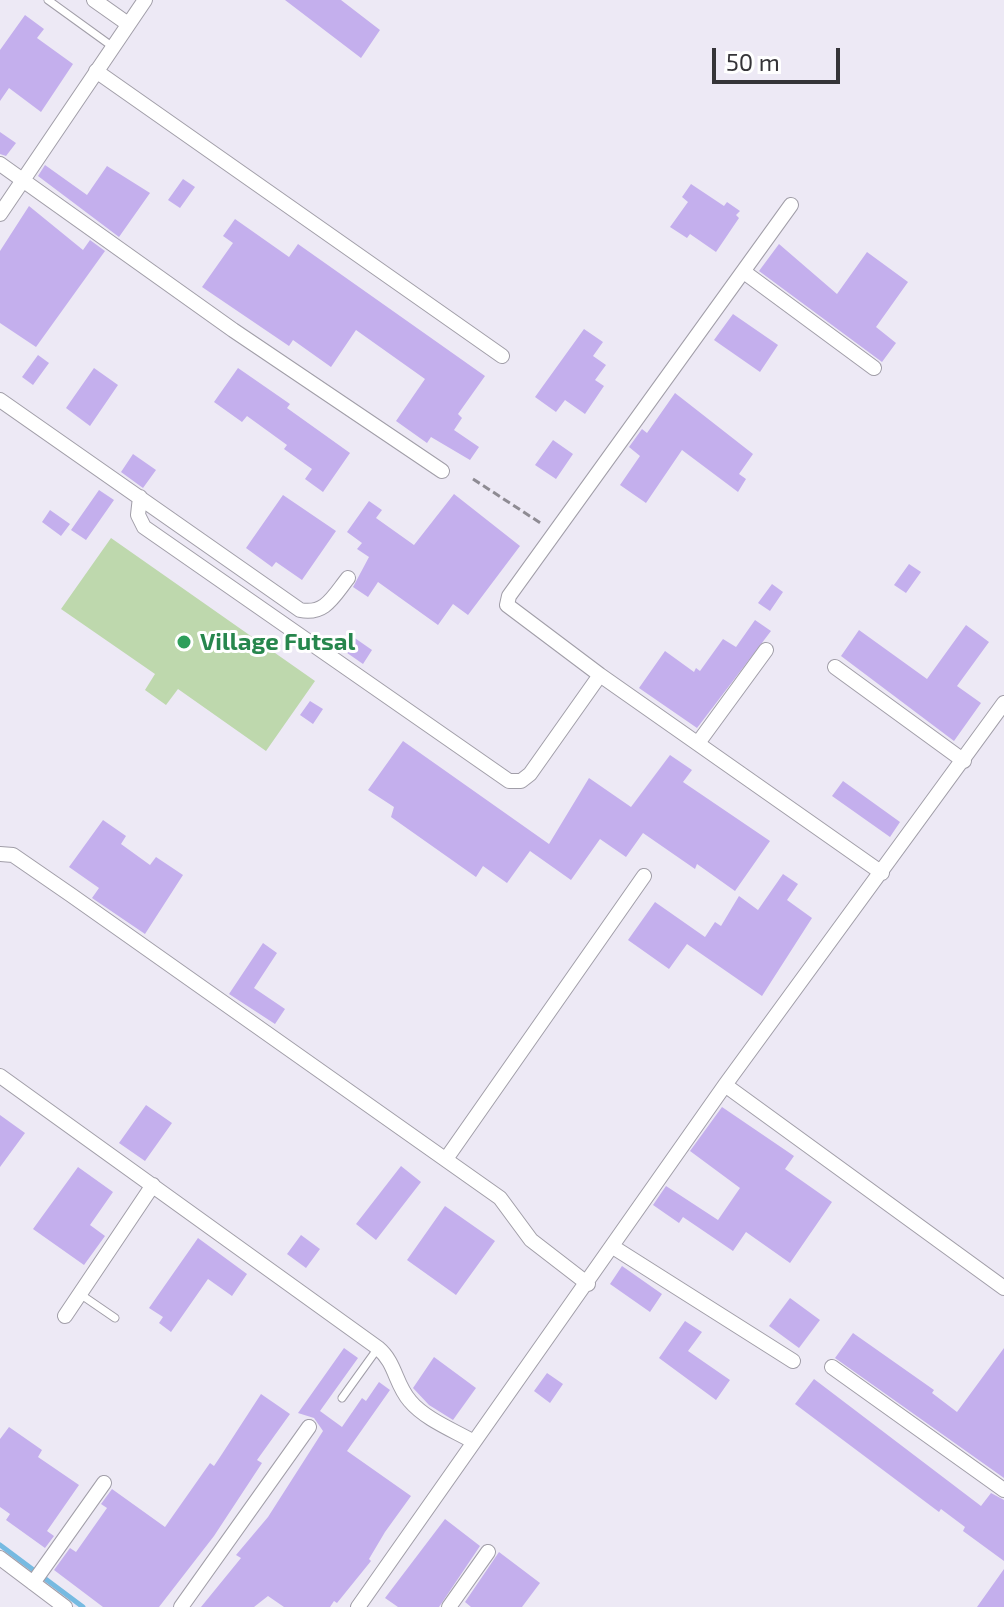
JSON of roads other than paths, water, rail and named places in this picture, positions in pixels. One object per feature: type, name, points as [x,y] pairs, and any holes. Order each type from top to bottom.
[{"type":"street","points":[[94,0],[128,24]]},
{"type":"street","points":[[0,214],[145,0]]},
{"type":"street","points":[[96,71],[502,356]]},
{"type":"street","points":[[0,164],[442,471]]},
{"type":"street","points":[[791,205],[509,596],[507,605],[600,675],[882,873]]},
{"type":"street","points":[[744,272],[874,368]]},
{"type":"street","points":[[0,400],[300,610],[323,610],[348,578]]},
{"type":"street","points":[[140,497],[138,515],[144,527],[509,781],[521,781],[530,774],[600,675]]},
{"type":"street","points":[[698,743],[766,650]]},
{"type":"street","points":[[835,667],[964,761]]},
{"type":"street","points":[[358,1607],[725,1085],[1004,703]]},
{"type":"street","points":[[0,854],[13,855],[505,1202],[531,1240],[588,1284]]},
{"type":"street","points":[[446,1159],[644,876]]},
{"type":"street","points":[[0,1076],[378,1348],[392,1362],[399,1384],[410,1401],[474,1442]]},
{"type":"street","points":[[725,1085],[1004,1288]]},
{"type":"street","points":[[65,1316],[153,1185]]},
{"type":"street","points":[[613,1247],[793,1361]]},
{"type":"street","points":[[832,1367],[1004,1490]]},
{"type":"street","points":[[181,1607],[309,1427]]},
{"type":"street","points":[[36,1578],[104,1483]]},
{"type":"street","points":[[449,1607],[488,1552]]},
{"type":"street","points":[[0,1558],[36,1578],[65,1607]]},
{"type":"lane","points":[[48,0],[113,47]]},
{"type":"lane","points":[[80,1294],[115,1318]]},
{"type":"lane","points":[[342,1398],[378,1348]]},
{"type":"waterway","points":[[0,1545],[83,1607]]},
{"type":"place","name":"Village Futsal","points":[[184,642]]}]
